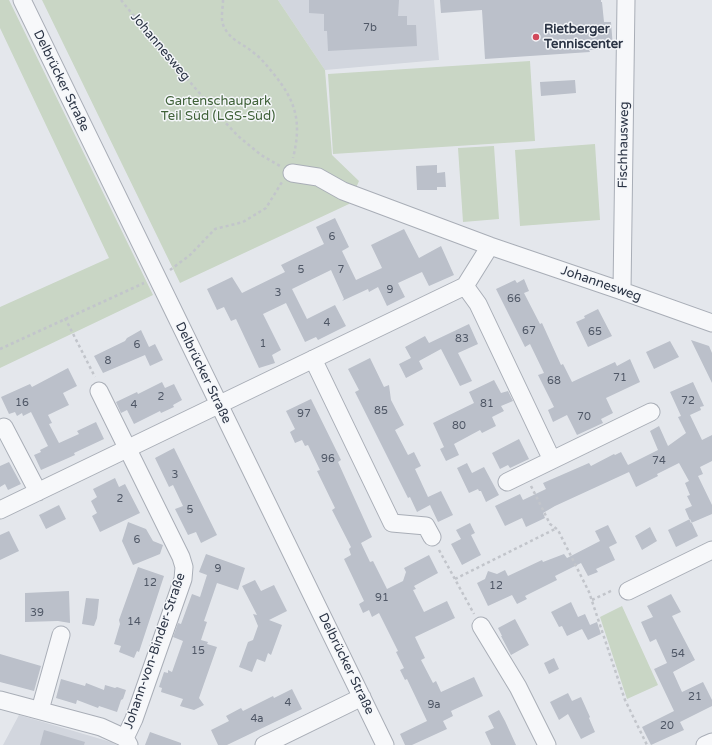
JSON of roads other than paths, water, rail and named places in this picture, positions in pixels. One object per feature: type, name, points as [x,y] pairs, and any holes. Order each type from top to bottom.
[{"type":"street","name":"Delbrücker Straße","points":[[22,0],[162,274],[219,404],[385,745]]},
{"type":"street","name":"Fischhausweg","points":[[622,291],[626,0]]},
{"type":"street","name":"Johannesweg","points":[[289,169],[318,177],[343,191],[490,246],[712,323]]},
{"type":"street","points":[[0,510],[465,286],[490,246]]},
{"type":"street","points":[[465,286],[478,304],[552,460]]},
{"type":"street","points":[[313,359],[392,522],[426,526],[432,537]]},
{"type":"street","name":"Johann-von-Binder-Straße","points":[[99,391],[181,557],[184,568],[183,579],[127,741]]},
{"type":"street","points":[[507,482],[651,412]]},
{"type":"street","points":[[4,427],[38,492]]},
{"type":"street","points":[[628,591],[712,550]]},
{"type":"street","points":[[481,626],[518,687],[547,745]]},
{"type":"street","points":[[40,710],[61,636]]},
{"type":"street","points":[[264,745],[362,697]]},
{"type":"street","points":[[0,700],[101,726],[127,741]]},
{"type":"street","points":[[705,745],[712,742]]},
{"type":"place","name":"Rietberger Tenniscenter","points":[[536,37]]},
{"type":"park label","name":"Gartenschaupark Teil Süd (LGS-Süd)","points":[[218,110]]}]
